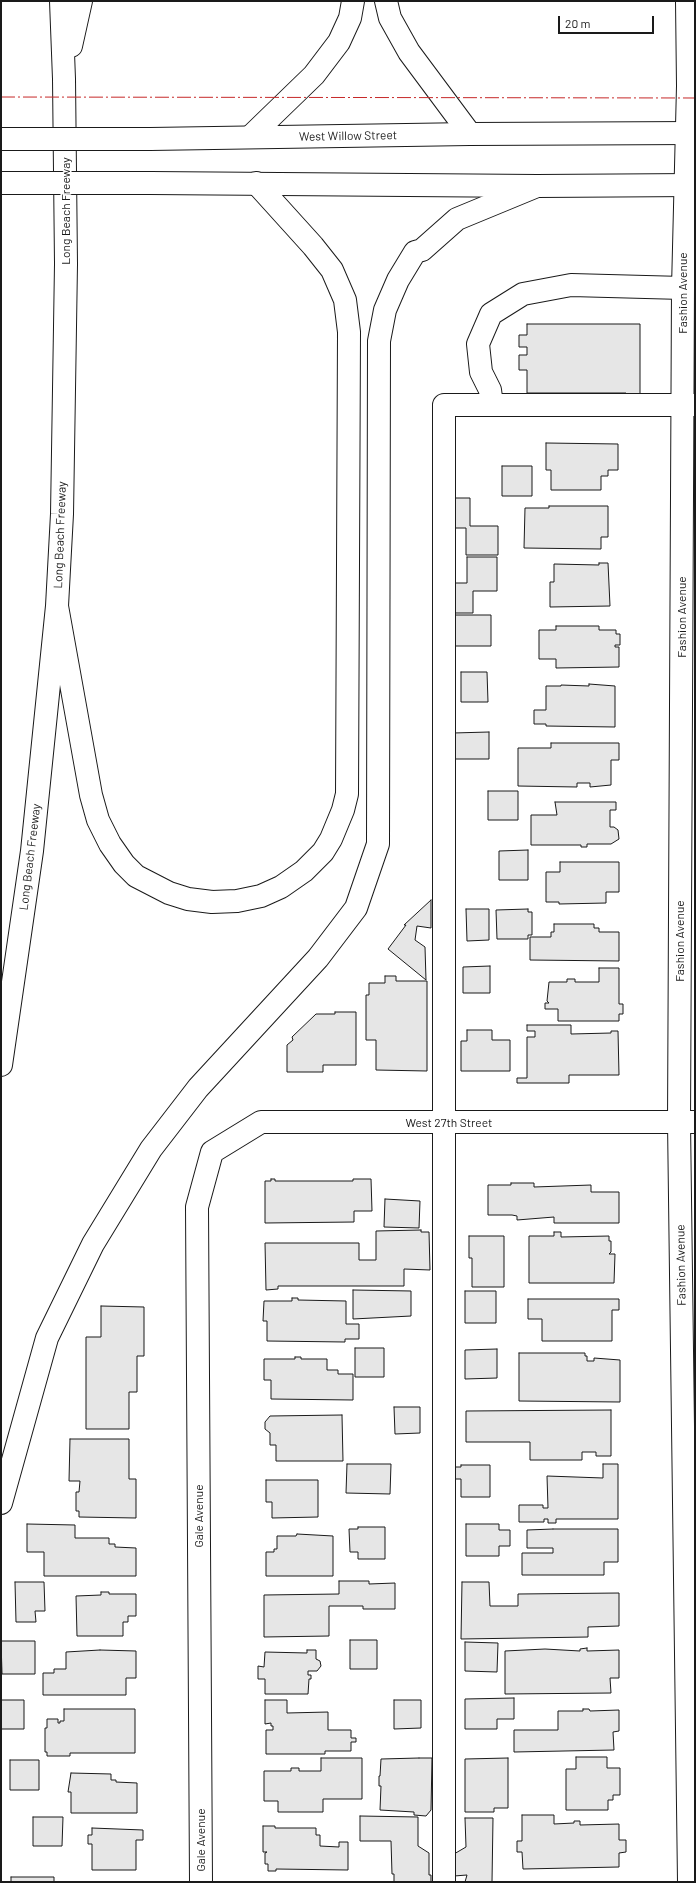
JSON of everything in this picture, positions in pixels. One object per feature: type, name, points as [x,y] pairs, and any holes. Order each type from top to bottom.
[{"type":"main road","name":"Long Beach Freeway","points":[[1,1065],[32,851],[57,606],[62,514],[66,280],[64,79],[61,1]]},
{"type":"main road","points":[[64,79],[81,1]]},
{"type":"main road","points":[[250,137],[314,75],[340,42],[350,18],[353,1]]},
{"type":"main road","points":[[386,1],[390,18],[409,52],[470,134]]},
{"type":"main road","name":"Fashion Avenue","points":[[687,1],[691,133],[690,185],[683,288],[689,405],[687,1122],[689,1882]]},
{"type":"main road","name":"West Willow Street","points":[[1,139],[150,139],[470,134],[691,133]]},
{"type":"main road","points":[[1,183],[256,183],[537,186],[690,185]]},
{"type":"main road","points":[[57,606],[91,795],[98,820],[110,844],[124,864],[136,876],[168,893],[188,899],[212,902],[237,901],[261,896],[281,887],[304,871],[323,852],[331,839],[344,810],[347,794],[349,332],[345,300],[332,270],[313,246],[256,183]]},
{"type":"main road","points":[[1,1503],[46,1338],[93,1244],[151,1149],[198,1088],[318,958],[356,908],[378,844],[379,341],[385,310],[398,280],[415,252],[422,250],[457,219],[537,186]]},
{"type":"main road","points":[[492,405],[490,390],[481,372],[478,344],[491,314],[523,294],[571,285],[683,288]]},
{"type":"main road","points":[[444,1882],[444,405],[689,405]]},
{"type":"main road","name":"West 27th Street","points":[[212,1152],[261,1122],[687,1122]]},
{"type":"main road","name":"Gale Avenue","points":[[201,1882],[197,1207],[212,1152]]},
{"type":"building","points":[[527,324],[640,324],[640,395],[626,395],[626,393],[527,393],[527,370],[519,370],[519,355],[527,355],[527,347],[519,347],[519,335],[527,335]]},
{"type":"building","points":[[546,443],[618,444],[618,470],[608,470],[608,476],[601,476],[601,490],[551,490],[551,470],[546,470]]},
{"type":"building","points":[[502,466],[532,466],[532,496],[502,496]]},
{"type":"building","points":[[453,498],[470,498],[470,526],[498,526],[498,555],[466,555],[466,528],[453,528]]},
{"type":"building","points":[[549,506],[608,506],[608,537],[601,537],[601,549],[524,548],[525,508],[549,508]]},
{"type":"building","points":[[467,557],[497,557],[497,591],[473,591],[473,613],[453,613],[453,583],[467,583]]},
{"type":"building","points":[[599,563],[608,563],[610,606],[550,607],[550,582],[554,582],[554,564],[599,565]]},
{"type":"building","points":[[453,615],[491,615],[491,646],[453,646]]},
{"type":"building","points":[[556,626],[599,626],[599,630],[616,630],[616,634],[620,634],[620,645],[615,645],[615,647],[619,647],[619,667],[556,668],[556,659],[539,659],[539,630],[556,630]]},
{"type":"building","points":[[461,672],[487,672],[488,702],[461,702]]},
{"type":"building","points":[[589,684],[615,686],[615,727],[546,726],[546,724],[534,724],[534,710],[546,710],[546,686],[589,686]]},
{"type":"building","points":[[489,732],[489,759],[453,759],[453,733]]},
{"type":"building","points":[[551,743],[619,743],[619,760],[611,760],[611,785],[590,787],[590,783],[577,783],[577,787],[518,786],[518,748],[551,748]]},
{"type":"building","points":[[488,791],[518,791],[518,820],[488,820]]},
{"type":"building","points":[[555,802],[616,802],[616,810],[610,810],[610,827],[614,827],[618,830],[619,839],[611,844],[587,844],[587,847],[581,847],[581,845],[531,845],[531,815],[557,815]]},
{"type":"building","points":[[528,850],[528,880],[499,880],[499,851]]},
{"type":"building","points":[[560,862],[619,862],[619,892],[606,892],[606,903],[559,904],[559,902],[546,902],[546,872],[560,872]]},
{"type":"building","points":[[431,900],[431,928],[417,926],[415,940],[425,947],[426,980],[388,949],[406,925],[404,925]]},
{"type":"building","points":[[466,909],[489,909],[489,940],[467,941]]},
{"type":"building","points":[[528,909],[528,912],[532,912],[532,935],[528,935],[528,939],[497,939],[496,910]]},
{"type":"building","points":[[554,924],[594,924],[594,928],[599,928],[599,932],[619,932],[619,961],[530,960],[530,937],[551,937],[551,932],[554,932]]},
{"type":"building","points":[[490,966],[490,993],[463,993],[463,967]]},
{"type":"building","points":[[599,968],[619,968],[619,1004],[623,1004],[623,1014],[619,1014],[619,1021],[558,1021],[558,1009],[545,1009],[545,1003],[549,1003],[547,1001],[549,982],[567,982],[567,979],[575,979],[575,982],[599,982]]},
{"type":"building","points":[[385,976],[396,976],[396,981],[427,981],[427,1071],[376,1070],[376,1040],[366,1040],[366,995],[369,995],[369,983],[385,983]]},
{"type":"building","points":[[335,1012],[356,1012],[356,1065],[323,1065],[323,1072],[287,1072],[287,1045],[293,1040],[292,1037],[316,1014],[335,1014]]},
{"type":"building","points":[[527,1025],[571,1025],[571,1034],[611,1033],[611,1031],[618,1031],[619,1075],[569,1075],[569,1083],[517,1083],[517,1078],[527,1078],[527,1037],[535,1037],[535,1031],[527,1031]]},
{"type":"building","points":[[467,1030],[492,1030],[492,1040],[510,1040],[510,1071],[461,1071],[461,1041],[467,1041]]},
{"type":"building","points":[[271,1179],[275,1179],[275,1181],[353,1181],[353,1179],[371,1179],[372,1211],[354,1211],[354,1222],[265,1223],[265,1181],[271,1181]]},
{"type":"building","points":[[511,1183],[534,1183],[534,1187],[591,1185],[591,1192],[619,1192],[619,1223],[554,1223],[554,1217],[517,1220],[517,1216],[512,1215],[488,1215],[488,1185],[511,1185]]},
{"type":"building","points":[[385,1199],[420,1201],[419,1228],[384,1227]]},
{"type":"building","points":[[421,1230],[421,1232],[429,1232],[430,1270],[404,1269],[404,1286],[278,1286],[278,1289],[266,1290],[265,1243],[359,1243],[359,1260],[376,1260],[376,1231]]},
{"type":"building","points":[[554,1232],[561,1232],[561,1237],[609,1236],[609,1241],[611,1241],[611,1252],[609,1254],[615,1254],[614,1283],[529,1283],[529,1236],[554,1236]]},
{"type":"building","points":[[469,1236],[504,1236],[504,1287],[472,1287],[472,1258],[469,1258]]},
{"type":"building","points":[[353,1290],[411,1291],[411,1316],[353,1319]]},
{"type":"building","points":[[465,1291],[496,1291],[496,1323],[465,1323]]},
{"type":"building","points":[[292,1298],[298,1298],[298,1300],[346,1301],[346,1324],[359,1324],[359,1339],[345,1339],[345,1342],[267,1341],[267,1321],[263,1321],[264,1301],[292,1301]]},
{"type":"building","points":[[528,1299],[619,1299],[619,1310],[612,1310],[612,1341],[542,1341],[542,1319],[528,1319]]},
{"type":"building","points":[[101,1306],[144,1307],[144,1356],[137,1356],[137,1392],[129,1392],[129,1429],[86,1429],[86,1337],[101,1337]]},
{"type":"building","points":[[355,1348],[384,1348],[384,1377],[355,1377]]},
{"type":"building","points":[[497,1349],[497,1378],[465,1379],[465,1350]]},
{"type":"building","points":[[519,1353],[585,1353],[585,1356],[587,1356],[587,1361],[594,1361],[594,1358],[620,1360],[620,1402],[519,1401]]},
{"type":"building","points":[[295,1357],[301,1357],[301,1359],[327,1359],[327,1370],[338,1370],[338,1374],[353,1374],[353,1400],[271,1399],[271,1380],[264,1380],[264,1359],[295,1359]]},
{"type":"building","points":[[394,1407],[420,1407],[420,1433],[395,1434]]},
{"type":"building","points":[[611,1410],[611,1456],[596,1456],[596,1452],[582,1452],[582,1460],[530,1460],[530,1442],[466,1442],[466,1411]]},
{"type":"building","points":[[342,1415],[343,1461],[276,1461],[276,1445],[270,1445],[270,1433],[265,1429],[265,1422],[270,1416]]},
{"type":"building","points":[[70,1439],[129,1439],[129,1479],[136,1479],[136,1518],[79,1517],[79,1511],[76,1511],[76,1492],[79,1492],[80,1481],[69,1481]]},
{"type":"building","points":[[347,1464],[391,1464],[390,1494],[346,1493]]},
{"type":"building","points":[[603,1464],[618,1464],[618,1519],[556,1519],[556,1523],[548,1523],[548,1519],[544,1519],[544,1522],[519,1522],[519,1505],[543,1505],[543,1508],[548,1508],[547,1476],[603,1478]]},
{"type":"building","points":[[461,1465],[490,1465],[490,1497],[461,1497],[461,1479],[454,1479],[454,1467],[461,1467]]},
{"type":"building","points":[[266,1480],[318,1480],[318,1517],[272,1518],[272,1502],[266,1502]]},
{"type":"building","points":[[27,1524],[75,1525],[75,1538],[109,1538],[109,1544],[115,1544],[115,1547],[136,1548],[136,1576],[44,1576],[44,1552],[27,1552]]},
{"type":"building","points":[[466,1524],[499,1524],[499,1530],[510,1530],[510,1546],[499,1546],[499,1556],[466,1556]]},
{"type":"building","points":[[358,1527],[385,1527],[385,1559],[358,1559],[358,1552],[350,1552],[349,1529],[358,1529]]},
{"type":"building","points":[[618,1529],[618,1562],[604,1562],[604,1575],[522,1575],[522,1553],[553,1553],[553,1548],[527,1548],[527,1530]]},
{"type":"building","points":[[297,1534],[333,1536],[333,1576],[266,1576],[266,1552],[274,1552],[274,1549],[277,1549],[277,1536],[296,1536]]},
{"type":"building","points":[[339,1581],[369,1581],[369,1584],[395,1583],[395,1609],[363,1609],[363,1606],[329,1606],[329,1636],[264,1637],[264,1595],[339,1594]]},
{"type":"building","points":[[15,1582],[44,1582],[45,1611],[35,1611],[36,1622],[16,1622]]},
{"type":"building","points":[[462,1582],[489,1582],[490,1606],[518,1606],[518,1594],[619,1593],[619,1626],[588,1627],[588,1637],[461,1639]]},
{"type":"building","points":[[101,1592],[109,1592],[109,1594],[136,1594],[136,1616],[128,1616],[128,1622],[123,1622],[123,1636],[77,1636],[76,1596],[101,1595]]},
{"type":"building","points":[[350,1640],[377,1640],[377,1669],[350,1669]]},
{"type":"building","points":[[1,1641],[35,1641],[35,1674],[2,1674]]},
{"type":"building","points":[[465,1642],[498,1643],[497,1672],[465,1671]]},
{"type":"building","points":[[587,1648],[587,1651],[619,1650],[619,1678],[610,1678],[611,1693],[505,1694],[505,1651],[545,1649],[580,1651],[580,1649]]},
{"type":"building","points":[[100,1650],[136,1651],[136,1678],[126,1678],[126,1695],[43,1695],[43,1673],[54,1673],[54,1669],[66,1669],[66,1652]]},
{"type":"building","points":[[307,1650],[316,1650],[316,1659],[320,1661],[321,1666],[317,1671],[308,1671],[308,1675],[311,1675],[311,1679],[309,1679],[308,1694],[265,1694],[265,1679],[258,1679],[258,1666],[264,1667],[265,1652],[307,1653]]},
{"type":"building","points":[[514,1698],[514,1719],[497,1719],[497,1729],[465,1729],[465,1699]]},
{"type":"building","points":[[1,1700],[24,1700],[24,1729],[1,1729]]},
{"type":"building","points":[[265,1700],[287,1700],[287,1713],[328,1712],[328,1730],[351,1730],[351,1738],[356,1738],[356,1742],[351,1742],[351,1751],[325,1751],[325,1754],[266,1754],[266,1730],[273,1730],[273,1726],[271,1726],[271,1723],[265,1724]]},
{"type":"building","points":[[394,1700],[421,1700],[421,1728],[394,1729]]},
{"type":"building","points":[[64,1709],[135,1709],[135,1753],[70,1753],[70,1756],[47,1756],[47,1752],[45,1752],[45,1728],[47,1728],[47,1719],[58,1719],[58,1723],[60,1723],[60,1721],[64,1721]]},
{"type":"building","points":[[583,1709],[589,1709],[590,1711],[619,1710],[619,1731],[613,1732],[614,1750],[514,1752],[514,1730],[558,1730],[558,1711],[583,1711]]},
{"type":"building","points":[[576,1757],[607,1757],[607,1768],[620,1768],[620,1795],[613,1795],[613,1800],[608,1800],[608,1810],[566,1810],[566,1769],[576,1769]]},
{"type":"building","points":[[321,1758],[362,1758],[362,1799],[323,1799],[323,1812],[278,1812],[278,1801],[264,1801],[264,1771],[291,1771],[291,1768],[299,1768],[299,1771],[321,1771]]},
{"type":"building","points":[[432,1758],[431,1810],[426,1816],[414,1815],[414,1812],[380,1810],[381,1786],[379,1786],[379,1776],[381,1759]]},
{"type":"building","points":[[508,1758],[508,1808],[494,1808],[494,1812],[465,1812],[465,1759]]},
{"type":"building","points":[[10,1760],[39,1760],[39,1790],[10,1790]]},
{"type":"building","points":[[71,1773],[111,1774],[111,1780],[116,1780],[116,1782],[137,1783],[137,1813],[71,1813],[71,1792],[68,1792]]},
{"type":"building","points":[[522,1815],[554,1815],[554,1824],[574,1823],[574,1821],[580,1821],[580,1825],[619,1824],[619,1840],[626,1840],[626,1852],[619,1853],[619,1867],[523,1869],[522,1852],[517,1852],[517,1841],[522,1841]]},
{"type":"building","points":[[360,1816],[418,1817],[418,1846],[429,1853],[429,1875],[431,1875],[431,1882],[394,1882],[394,1874],[392,1874],[391,1841],[360,1841]]},
{"type":"building","points":[[33,1817],[63,1817],[62,1846],[33,1846]]},
{"type":"building","points":[[465,1818],[493,1818],[492,1882],[465,1882],[467,1875],[454,1876],[454,1854],[466,1847]]},
{"type":"building","points":[[263,1826],[275,1826],[275,1828],[316,1828],[316,1835],[320,1835],[320,1846],[339,1847],[339,1842],[348,1842],[348,1870],[276,1869],[276,1871],[268,1871],[268,1864],[265,1864],[265,1853],[267,1852],[263,1852]]},
{"type":"building","points":[[92,1828],[143,1830],[143,1840],[136,1840],[136,1870],[92,1870],[92,1844],[88,1844],[88,1835],[92,1835]]},
{"type":"building","points":[[11,1877],[54,1877],[54,1882],[11,1882]]},
{"type":"power","points":[[1,97],[695,98]]}]
